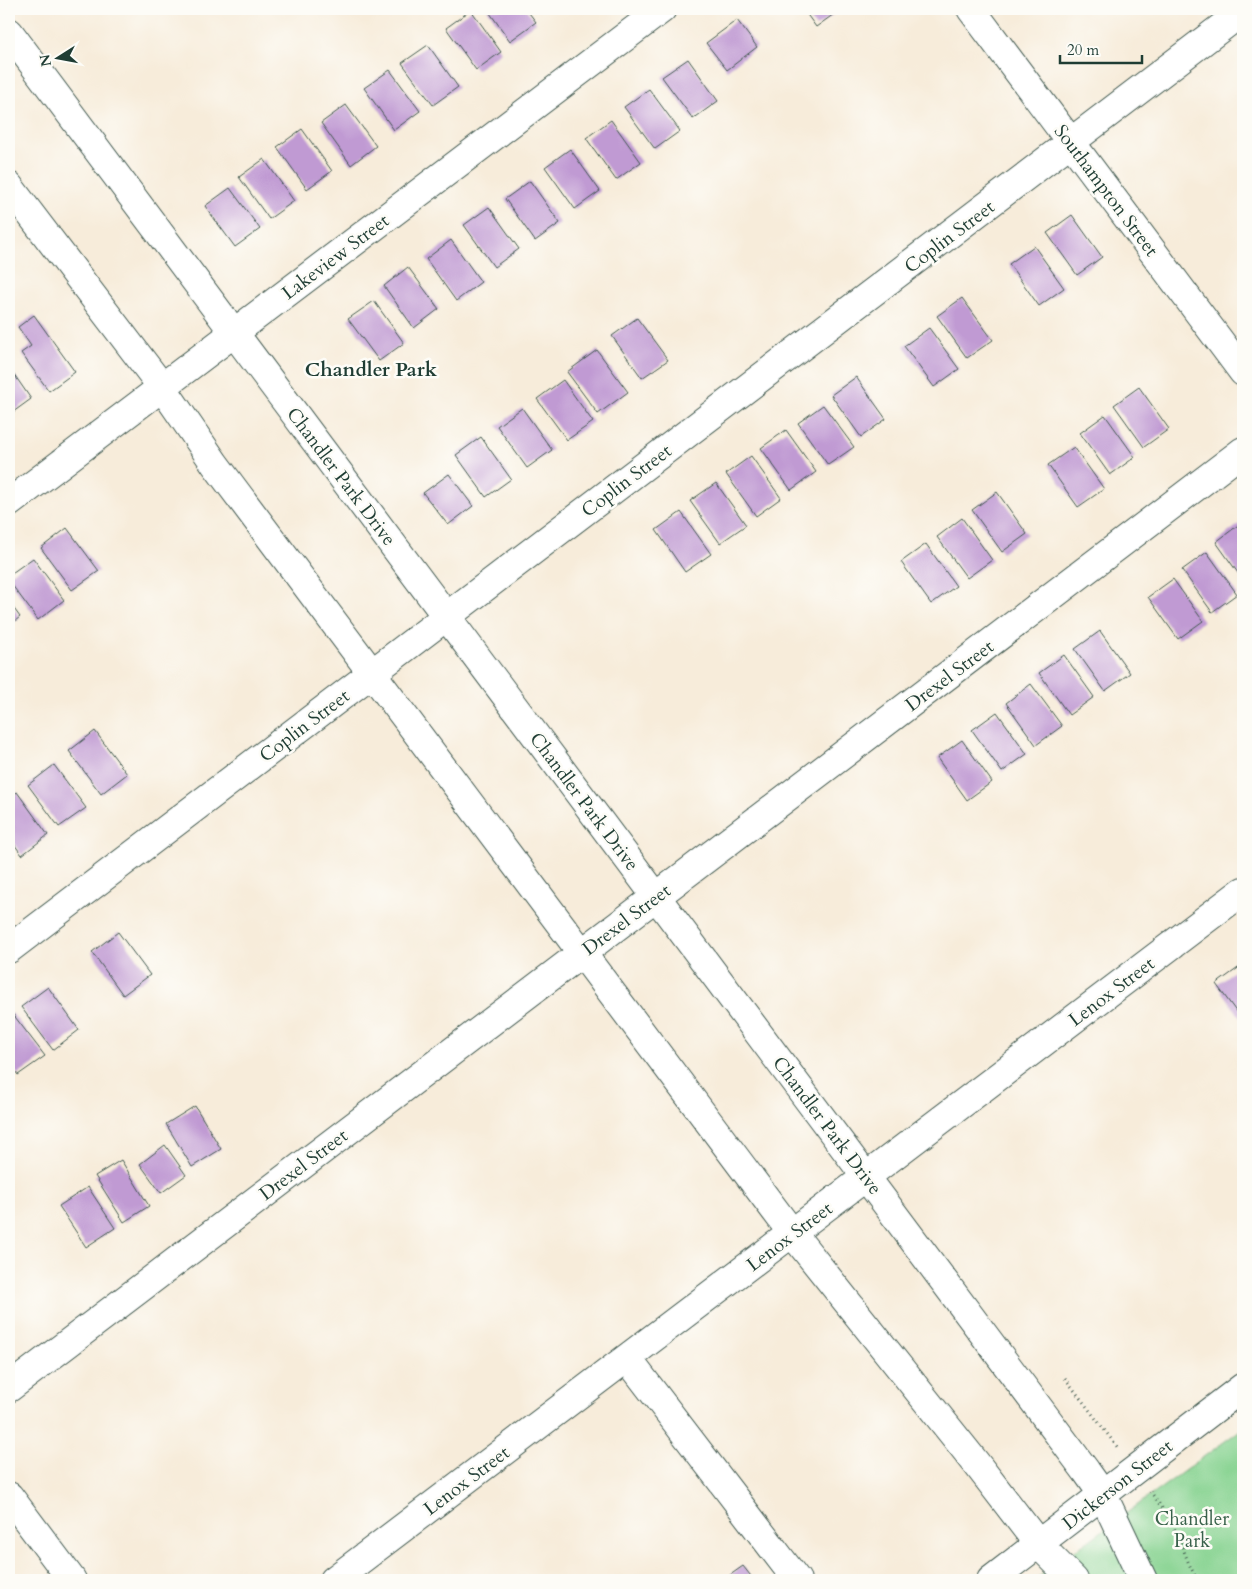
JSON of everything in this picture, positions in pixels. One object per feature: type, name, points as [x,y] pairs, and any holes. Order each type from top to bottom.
[{"type":"street","name":"Lakeview Street","points":[[9,503],[662,9]]},
{"type":"street","name":"Southampton Street","points":[[971,9],[1243,372]]},
{"type":"street","name":"Coplin Street","points":[[9,949],[1072,143],[1243,11]]},
{"type":"street","name":"Chandler Park Drive","points":[[9,32],[1103,1495],[1143,1580]]},
{"type":"street","points":[[9,186],[162,387],[215,464],[792,1233],[1039,1544],[1074,1580]]},
{"type":"street","name":"Drexel Street","points":[[9,1388],[1243,451]]},
{"type":"street","name":"Lenox Street","points":[[334,1580],[1243,891]]},
{"type":"street","points":[[627,1358],[797,1580]]},
{"type":"street","name":"Dickerson Street","points":[[991,1580],[1243,1387]]},
{"type":"street","points":[[9,1496],[72,1580]]},
{"type":"green space","name":"Chandler Park","points":[[1243,1428],[1243,1580],[1035,1580]]},
{"type":"building","points":[[487,9],[526,9],[536,22],[510,41]]},
{"type":"building","points":[[803,9],[841,9],[816,27]]},
{"type":"building","points":[[471,10],[501,52],[476,70],[446,28]]},
{"type":"building","points":[[737,20],[757,47],[727,70],[706,43]]},
{"type":"building","points":[[428,45],[458,87],[433,105],[402,63]]},
{"type":"building","points":[[688,59],[718,101],[693,119],[662,77]]},
{"type":"building","points":[[390,70],[420,111],[394,130],[364,88]]},
{"type":"building","points":[[649,89],[680,131],[655,149],[624,107]]},
{"type":"building","points":[[346,105],[376,146],[351,165],[321,123]]},
{"type":"building","points":[[611,120],[641,162],[616,180],[586,138]]},
{"type":"building","points":[[302,129],[332,171],[307,189],[277,147]]},
{"type":"building","points":[[570,149],[600,191],[575,209],[545,167]]},
{"type":"building","points":[[264,159],[294,201],[269,219],[239,177]]},
{"type":"building","points":[[530,181],[560,223],[535,241],[505,199]]},
{"type":"building","points":[[230,188],[260,229],[235,247],[205,206]]},
{"type":"building","points":[[489,207],[519,249],[494,267],[464,225]]},
{"type":"building","points":[[1072,215],[1102,257],[1077,275],[1047,233]]},
{"type":"building","points":[[451,240],[481,282],[456,301],[426,259]]},
{"type":"building","points":[[1034,246],[1064,288],[1039,306],[1009,264]]},
{"type":"building","points":[[408,267],[439,309],[414,328],[384,286]]},
{"type":"building","points":[[962,298],[993,340],[967,358],[937,316]]},
{"type":"building","points":[[374,301],[404,343],[379,361],[348,319]]},
{"type":"building","points":[[34,315],[75,372],[49,391],[21,353],[31,346],[18,327]]},
{"type":"building","points":[[637,318],[668,360],[642,378],[612,336]]},
{"type":"building","points":[[929,328],[959,369],[934,387],[904,346]]},
{"type":"building","points":[[597,350],[628,392],[598,414],[567,372]]},
{"type":"building","points":[[9,367],[31,399],[9,415]]},
{"type":"building","points":[[856,377],[886,419],[861,437],[831,395]]},
{"type":"building","points":[[563,380],[593,422],[567,440],[537,399]]},
{"type":"building","points":[[1139,387],[1169,429],[1144,447],[1114,405]]},
{"type":"building","points":[[823,405],[854,447],[828,465],[798,423]]},
{"type":"building","points":[[522,408],[552,450],[527,468],[497,426]]},
{"type":"building","points":[[1105,415],[1135,457],[1110,475],[1080,433]]},
{"type":"building","points":[[786,430],[816,472],[791,490],[761,448]]},
{"type":"building","points":[[481,437],[511,479],[486,497],[456,455]]},
{"type":"building","points":[[1074,447],[1104,489],[1078,507],[1048,465]]},
{"type":"building","points":[[751,456],[781,498],[756,516],[726,474]]},
{"type":"building","points":[[449,474],[473,506],[448,525],[423,493]]},
{"type":"building","points":[[716,483],[746,525],[720,543],[690,501]]},
{"type":"building","points":[[997,492],[1027,534],[1002,552],[972,510]]},
{"type":"building","points":[[681,512],[711,554],[685,572],[656,530]]},
{"type":"building","points":[[962,518],[992,560],[967,578],[937,537]]},
{"type":"building","points":[[1241,523],[1243,526],[1243,580],[1216,542]]},
{"type":"building","points":[[67,528],[99,571],[72,590],[41,548]]},
{"type":"building","points":[[926,544],[956,586],[931,604],[901,562]]},
{"type":"building","points":[[1207,552],[1237,594],[1212,612],[1182,570]]},
{"type":"building","points":[[33,558],[64,600],[38,620],[9,581],[9,575]]},
{"type":"building","points":[[1173,579],[1203,621],[1178,639],[1148,597]]},
{"type":"building","points":[[9,602],[20,617],[9,626]]},
{"type":"building","points":[[1100,631],[1130,673],[1105,691],[1075,649]]},
{"type":"building","points":[[1064,655],[1094,697],[1069,715],[1039,673]]},
{"type":"building","points":[[1031,684],[1062,726],[1036,745],[1006,703]]},
{"type":"building","points":[[997,712],[1027,754],[1002,772],[972,730]]},
{"type":"building","points":[[95,731],[127,774],[101,794],[69,751]]},
{"type":"building","points":[[962,740],[992,782],[967,800],[937,758]]},
{"type":"building","points":[[54,765],[86,808],[59,827],[28,785]]},
{"type":"building","points":[[17,792],[48,835],[22,855],[9,837],[9,798]]},
{"type":"building","points":[[118,932],[150,975],[123,995],[92,952]]},
{"type":"building","points":[[1241,966],[1243,969],[1243,1021],[1216,984]]},
{"type":"building","points":[[48,987],[79,1030],[53,1050],[21,1007]]},
{"type":"building","points":[[12,1013],[45,1056],[18,1075],[9,1063],[9,1016]]},
{"type":"building","points":[[195,1106],[221,1149],[192,1167],[166,1124]]},
{"type":"building","points":[[165,1145],[186,1175],[161,1193],[140,1164]]},
{"type":"building","points":[[121,1160],[149,1206],[124,1222],[95,1176]]},
{"type":"building","points":[[88,1187],[115,1228],[86,1247],[59,1206]]},
{"type":"building","points":[[743,1566],[754,1580],[723,1580]]},
{"type":"district","name":"Chandler Park","points":[[371,369]]}]
